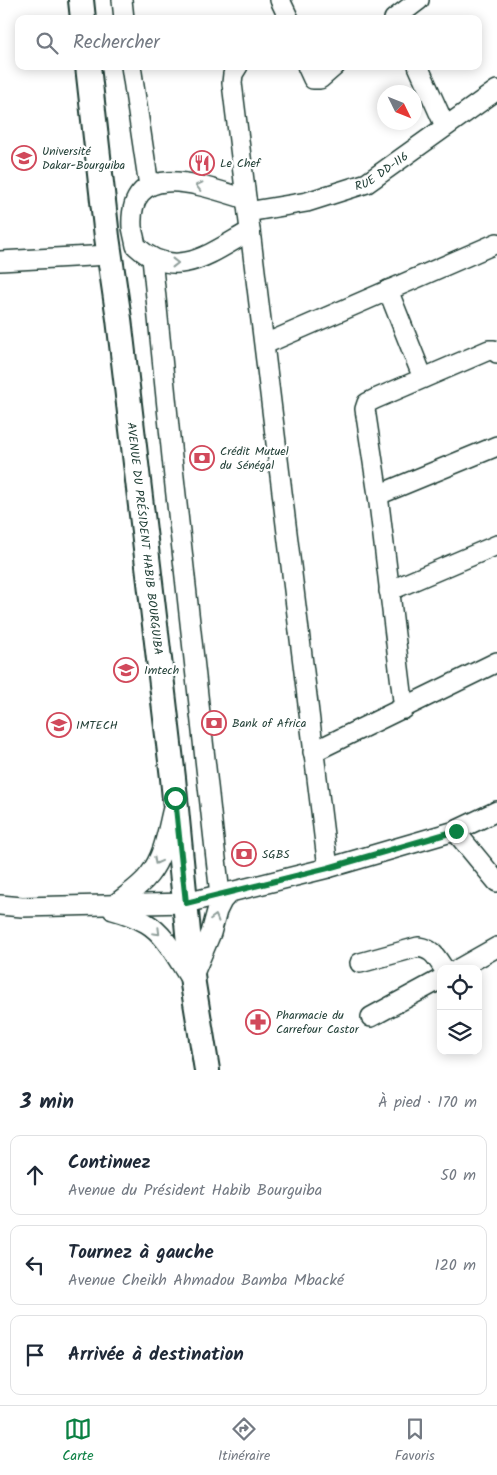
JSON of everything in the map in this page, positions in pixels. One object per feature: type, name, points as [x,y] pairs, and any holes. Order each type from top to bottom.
[{"type":"main road","points":[[81,0],[83,15]]},
{"type":"main road","name":"AVENUE DU PRÉSIDENT HABIB BOURGUIBA","points":[[88,70],[175,798],[203,1065]]},
{"type":"street","points":[[122,0],[124,15]]},
{"type":"street","points":[[280,0],[287,15]]},
{"type":"street","points":[[132,70],[148,186]]},
{"type":"street","points":[[236,70],[232,83],[328,868]]},
{"type":"street","points":[[308,70],[313,79],[320,79],[330,70]]},
{"type":"street","points":[[420,70],[445,126]]},
{"type":"street","name":"RUE DD-116","points":[[247,206],[307,202],[367,183],[445,126],[496,94]]},
{"type":"street","points":[[247,206],[200,186],[178,181],[160,182],[148,186],[139,195],[133,205],[132,227],[136,246],[152,258],[167,263],[182,264],[197,260],[250,231]]},
{"type":"street","points":[[0,261],[108,246],[132,227]]},
{"type":"street","points":[[265,344],[497,244]]},
{"type":"street","points":[[152,258],[174,477],[225,894],[216,912],[212,933],[193,981]]},
{"type":"street","points":[[388,290],[423,378]]},
{"type":"street","points":[[404,708],[378,495],[365,409],[367,403],[489,350],[494,350],[497,353]]},
{"type":"street","points":[[378,495],[497,446]]},
{"type":"street","points":[[389,591],[497,545]]},
{"type":"street","points":[[313,752],[497,662]]},
{"type":"street","points":[[105,906],[134,890],[149,875],[164,847],[175,798]]},
{"type":"street","points":[[0,905],[22,907],[186,903],[328,868],[456,831],[497,811]]},
{"type":"street","points":[[456,831],[497,882]]},
{"type":"street","points":[[105,906],[147,924],[160,934],[193,981]]},
{"type":"street","points":[[360,963],[418,947],[426,948],[433,952],[441,965]]},
{"type":"street","points":[[465,965],[497,947]]},
{"type":"street","points":[[371,1017],[437,981]]},
{"type":"place","name":"Université Dakar-Bourguiba","points":[[24,158]]},
{"type":"place","name":"Le Chef","points":[[202,163]]},
{"type":"place","name":"Crédit Mutuel du Sénégal","points":[[202,458]]},
{"type":"place","name":"Imtech","points":[[126,670]]},
{"type":"place","name":"Bank of Africa","points":[[214,723]]},
{"type":"place","name":"IMTECH","points":[[59,725]]},
{"type":"place","name":"SGBS","points":[[244,854]]},
{"type":"place","name":"Pharmacie du Carrefour Castor","points":[[258,1022]]},
{"type":"route","points":[[175,798],[186,903],[328,868],[456,831]]}]
